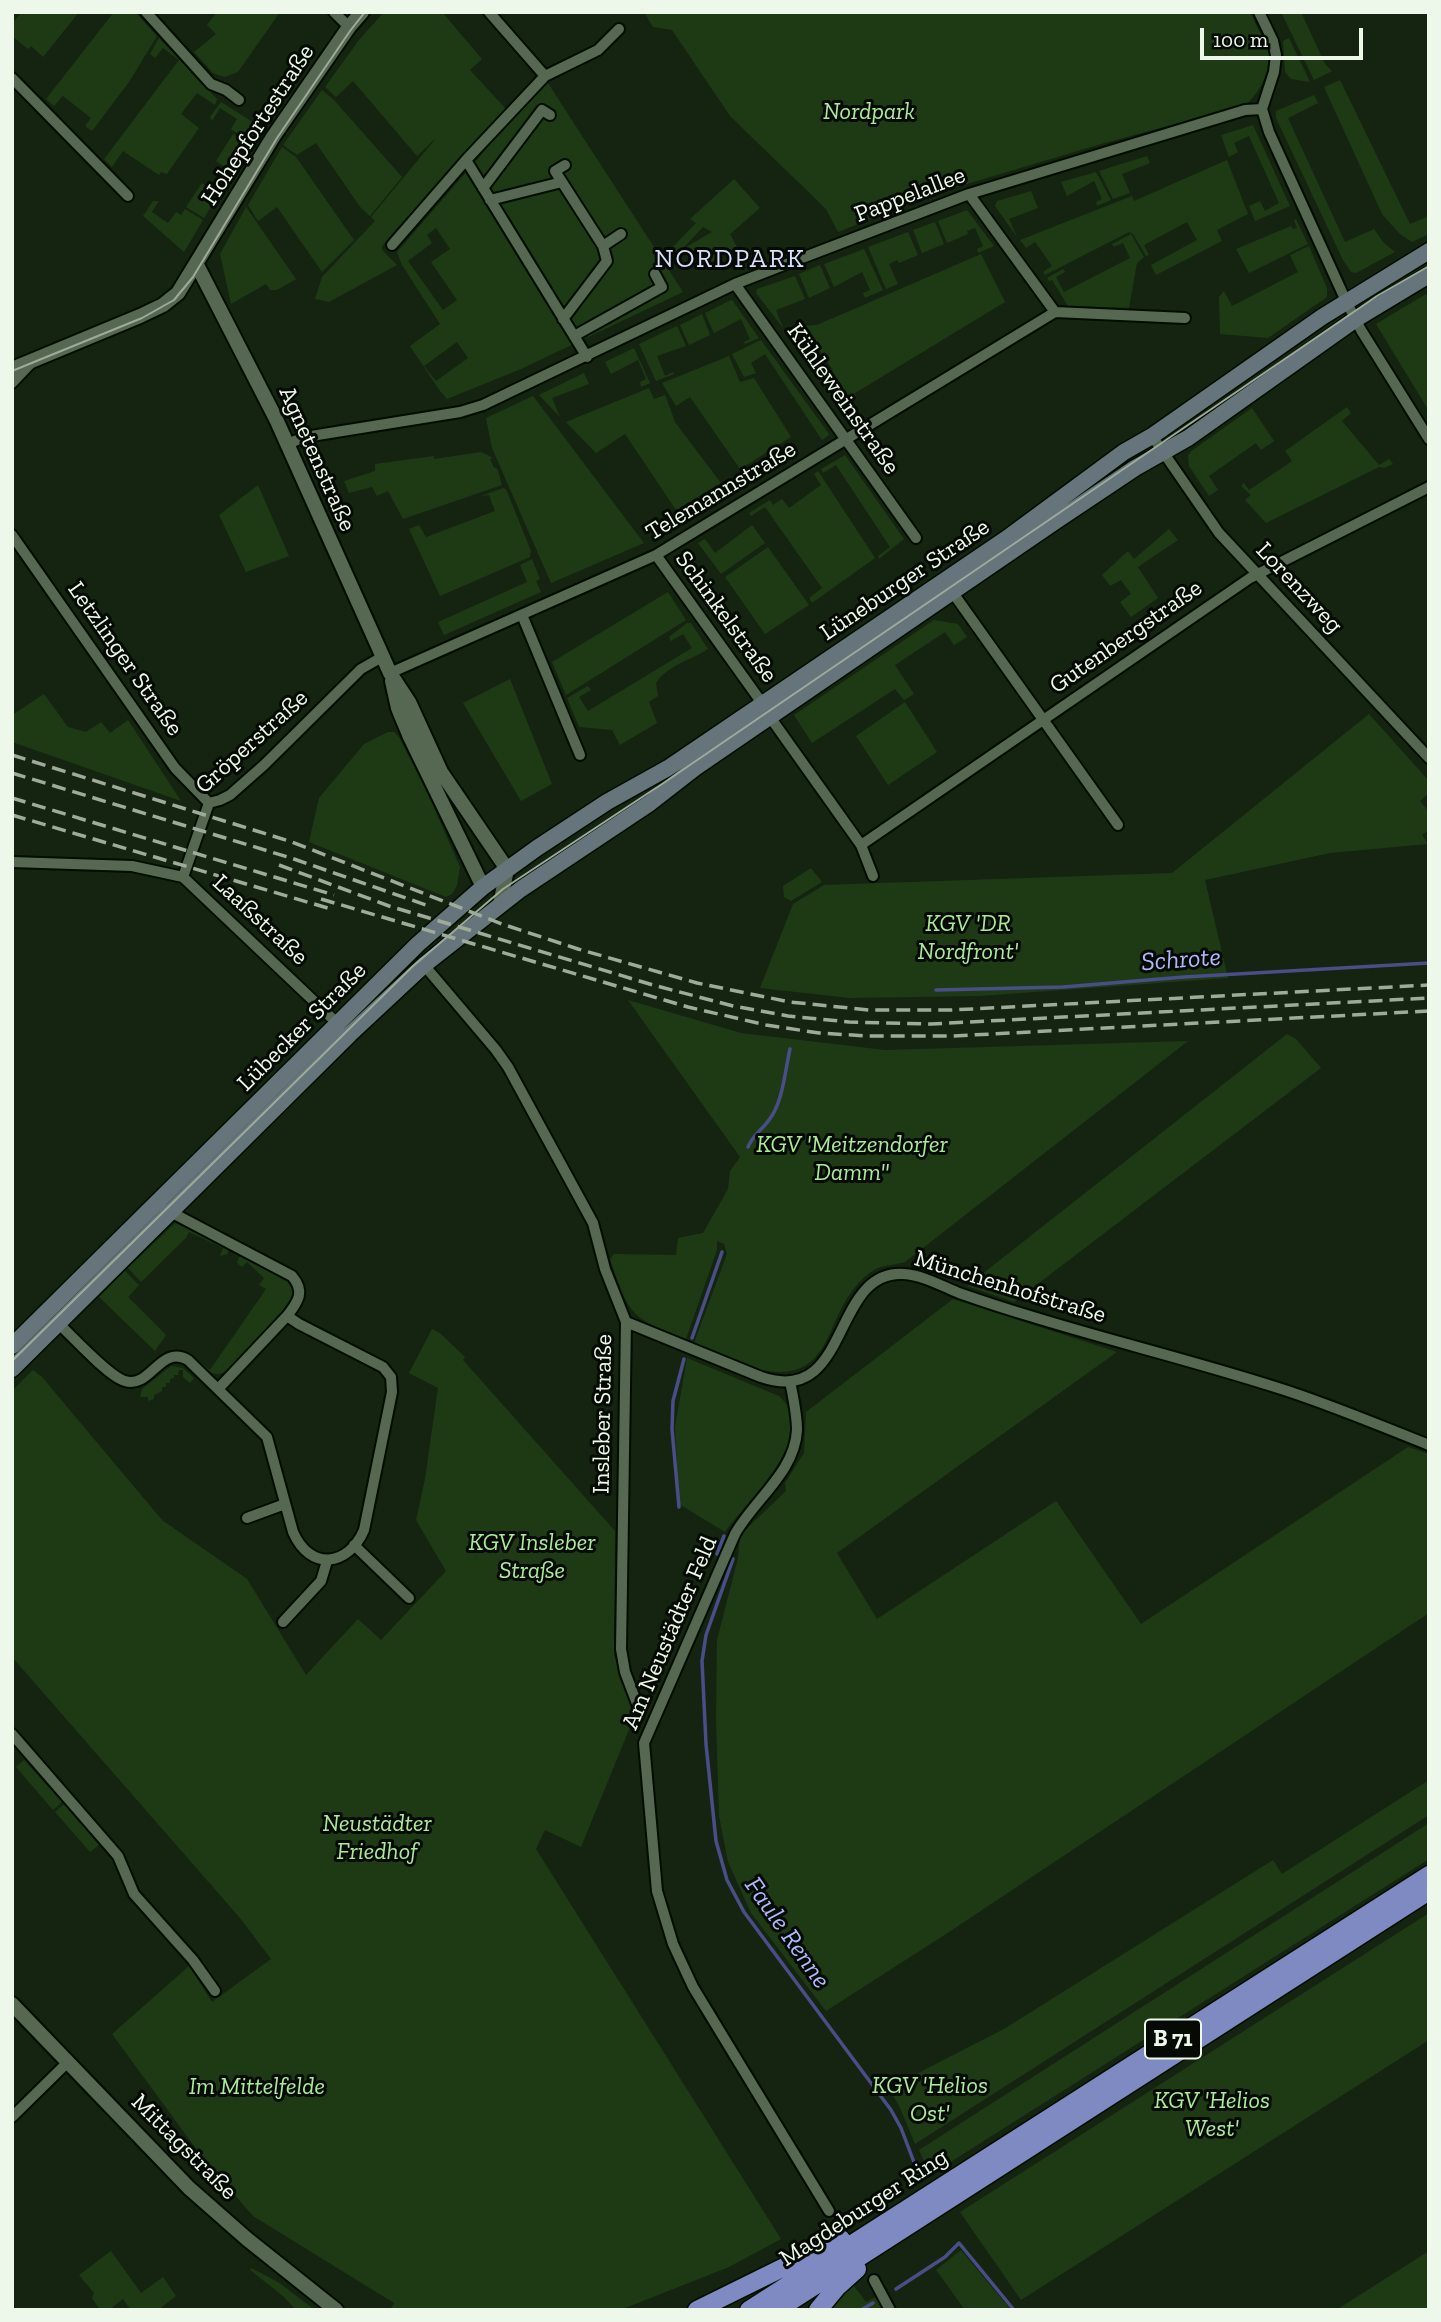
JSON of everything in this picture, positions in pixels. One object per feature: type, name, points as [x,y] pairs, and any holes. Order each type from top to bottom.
[{"type":"highway","name":"Magdeburger Ring","points":[[776,2310],[918,2211],[1429,1875]]},
{"type":"highway","name":"Magdeburger Ring","points":[[749,2310],[918,2211],[1429,1891]]},
{"type":"highway","points":[[697,2310],[824,2248],[901,2204],[918,2211],[911,2235],[847,2277],[818,2310]]},
{"type":"main road","name":"Lüneburger Straße","points":[[501,897],[521,889],[650,803],[766,710],[1124,452],[1152,436],[1346,301],[1429,251]]},
{"type":"main road","name":"Lüneburger Straße","points":[[483,887],[607,802],[766,710],[953,593],[1056,521],[1188,438],[1356,319],[1429,275]]},
{"type":"main road","points":[[483,887],[501,897]]},
{"type":"main road","name":"Lübecker Straße","points":[[12,1369],[338,1024],[418,944],[483,887]]},
{"type":"main road","name":"Lübecker Straße","points":[[12,1346],[501,897]]},
{"type":"street","points":[[146,12],[211,84],[226,90],[239,100]]},
{"type":"street","points":[[334,12],[349,27]]},
{"type":"street","name":"Hohepfortestraße","points":[[12,369],[163,305],[178,293],[273,137],[362,12]]},
{"type":"street","points":[[489,12],[545,76]]},
{"type":"street","points":[[1259,12],[1273,41],[1276,55],[1274,72],[1262,109],[1278,156],[1346,301],[1429,439]]},
{"type":"street","points":[[392,245],[466,160],[545,76],[598,50],[619,29]]},
{"type":"street","points":[[12,78],[128,196]]},
{"type":"street","name":"Pappelallee","points":[[287,444],[313,435],[460,412],[506,396],[735,284],[969,194],[1245,110],[1262,109]]},
{"type":"street","points":[[483,188],[542,110],[550,115]]},
{"type":"street","points":[[466,160],[587,357]]},
{"type":"street","points":[[563,319],[607,261],[603,246],[555,171],[565,165]]},
{"type":"street","points":[[490,200],[562,182]]},
{"type":"street","points":[[969,194],[1055,312],[1185,318]]},
{"type":"street","points":[[603,246],[621,234]]},
{"type":"street","name":"Agnetenstraße","points":[[197,265],[287,444],[390,673],[409,702],[450,787],[480,827],[506,869]]},
{"type":"street","points":[[574,335],[662,287],[655,274]]},
{"type":"street","name":"Kühleweinstraße","points":[[735,284],[916,538]]},
{"type":"street","name":"Telemannstraße","points":[[390,673],[656,555],[1055,312]]},
{"type":"street","points":[[12,383],[32,362]]},
{"type":"street","name":"Lorenzweg","points":[[1152,436],[1213,526],[1429,758]]},
{"type":"street","name":"Gutenbergstraße","points":[[861,845],[1257,573],[1429,487]]},
{"type":"street","name":"Letzlinger Straße","points":[[12,535],[175,768],[209,803]]},
{"type":"street","name":"Schinkelstraße","points":[[656,555],[861,845],[873,876]]},
{"type":"street","points":[[953,593],[1118,825]]},
{"type":"street","points":[[522,615],[580,755]]},
{"type":"street","name":"Gröperstraße","points":[[183,877],[209,803],[230,795],[361,669],[382,656]]},
{"type":"street","name":"Agnetenstraße","points":[[390,673],[398,708],[483,887]]},
{"type":"street","points":[[12,862],[132,866],[183,877]]},
{"type":"street","points":[[501,897],[506,869]]},
{"type":"street","name":"Laaßstraße","points":[[183,877],[338,1024]]},
{"type":"street","name":"Insleber Straße","points":[[424,965],[505,1062],[595,1227],[603,1263],[626,1322],[621,1649],[625,1672],[639,1709]]},
{"type":"street","points":[[163,1208],[292,1276],[299,1286],[297,1304],[219,1388]]},
{"type":"street","name":"Münchenhofstraße","points":[[790,1381],[809,1374],[826,1359],[865,1289],[884,1277],[905,1274],[1018,1312],[1275,1387],[1429,1445]]},
{"type":"street","points":[[58,1323],[115,1376],[124,1381],[141,1379],[163,1361],[177,1356],[188,1360],[267,1437],[297,1541],[317,1559],[327,1562],[339,1558],[354,1545],[364,1530],[392,1381],[380,1365],[287,1316]]},
{"type":"street","points":[[626,1322],[761,1377],[790,1381]]},
{"type":"street","name":"Am Neustädter Feld","points":[[790,1381],[797,1429],[792,1456],[735,1534],[644,1743],[657,1891],[673,1944],[703,2003],[829,2211]]},
{"type":"street","points":[[247,1518],[285,1504]]},
{"type":"street","points":[[354,1545],[409,1598]]},
{"type":"street","points":[[283,1622],[321,1581],[327,1562]]},
{"type":"street","points":[[12,1734],[118,1856],[134,1894],[193,1960],[215,1991]]},
{"type":"street","name":"Mittagstraße","points":[[12,2004],[189,2188],[247,2239],[336,2310]]},
{"type":"street","points":[[12,2117],[68,2062]]},
{"type":"street","points":[[874,2280],[890,2310]]},
{"type":"green space","points":[[22,12],[79,12],[43,57],[31,46],[28,49],[12,36],[12,23]]},
{"type":"green space","points":[[114,12],[135,12],[157,36],[129,82],[92,131],[85,126],[91,118],[63,96],[54,106],[46,99]]},
{"type":"green space","points":[[217,12],[280,12],[238,72],[225,77],[213,73],[194,52],[216,34],[207,25]]},
{"type":"green space","points":[[384,12],[442,12],[482,59],[470,70],[507,110],[382,246],[382,250],[397,265],[329,302],[315,299],[322,277],[375,221],[371,217],[437,137],[417,156],[353,81],[336,97],[325,87],[359,40]]},
{"type":"green space","name":"Nordpark","points":[[644,12],[1250,12],[1261,35],[1265,36],[1270,59],[1262,85],[1245,105],[940,192],[838,232],[826,209],[730,116],[672,30],[653,27]]},
{"type":"green space","points":[[1281,12],[1301,12],[1325,64],[1332,71],[1314,80]]},
{"type":"green space","points":[[159,38],[217,99],[215,105],[197,93],[181,114],[199,128],[167,174],[161,172],[159,175],[123,151],[112,167],[104,159],[179,60],[163,48],[155,58],[150,54]]},
{"type":"green space","points":[[1289,38],[1310,82],[1291,79],[1285,72],[1283,41]]},
{"type":"green space","points":[[546,80],[683,292],[521,369],[447,399],[410,346],[440,324],[402,265],[397,252]],"holes":[[[436,228],[450,249],[431,262],[457,300],[443,310],[408,261],[432,243],[427,235]],[[457,342],[468,358],[436,381],[424,366]]]},
{"type":"green space","points":[[1340,80],[1410,224],[1429,216],[1429,234],[1412,242],[1400,234],[1382,214],[1324,87]]},
{"type":"green space","points":[[322,90],[402,177],[370,216],[361,208],[316,143],[297,155],[283,145]]},
{"type":"green space","points":[[1314,95],[1318,103],[1288,118],[1345,242],[1374,229],[1383,242],[1395,252],[1356,273],[1351,272],[1343,260],[1276,118],[1276,111]]},
{"type":"green space","points":[[221,102],[259,126],[250,142],[231,129],[237,119],[220,108],[212,121],[210,117]]},
{"type":"green space","points":[[1253,125],[1290,206],[1255,221],[1249,206],[1260,201],[1265,211],[1279,203],[1249,136],[1234,143],[1238,152],[1229,157],[1221,135]]},
{"type":"green space","points":[[233,134],[249,144],[231,172],[216,161]]},
{"type":"green space","points":[[282,147],[296,157],[354,240],[322,272],[277,207],[258,221],[248,205]]},
{"type":"green space","points":[[1147,156],[1150,163],[1122,174],[1130,193],[1113,199],[1099,171]]},
{"type":"green space","points":[[1227,160],[1248,214],[1217,230],[1222,241],[1156,275],[1151,265],[1197,240],[1187,222],[1144,245],[1149,255],[1146,256],[1133,234],[1129,232],[1045,275],[1043,272],[1052,266],[1035,242],[1026,248],[1020,240],[1132,196],[1134,201]]},
{"type":"green space","points":[[1096,172],[1111,200],[1097,206],[1096,202],[1102,199],[1094,181],[1067,196],[1061,182]]},
{"type":"green space","points":[[734,179],[760,208],[730,234],[737,247],[698,269],[686,247],[712,232],[703,227],[671,261],[665,255],[696,223],[690,219]]},
{"type":"green space","points":[[202,183],[218,194],[204,218],[186,207]]},
{"type":"green space","points":[[1031,191],[1038,208],[1009,219],[1017,237],[995,206],[997,201]]},
{"type":"green space","points":[[153,201],[159,201],[152,212],[168,223],[176,212],[181,215],[185,209],[203,220],[184,252],[143,216]]},
{"type":"green space","points":[[246,207],[296,279],[277,290],[270,290],[266,284],[231,304],[220,254]]},
{"type":"green space","points":[[967,210],[994,246],[978,253],[977,249],[983,246],[975,228],[947,243],[938,221]]},
{"type":"green space","points":[[1296,219],[1308,244],[1249,273],[1236,249],[1291,226],[1293,229],[1297,228]]},
{"type":"green space","points":[[935,222],[944,244],[922,253],[913,230]]},
{"type":"green space","points":[[908,232],[918,255],[889,264],[898,284],[886,289],[868,247]]},
{"type":"green space","points":[[1131,234],[1144,257],[1137,263],[1129,308],[1068,306],[1052,280],[1047,278],[1063,269],[1065,272],[1056,277],[1064,292],[1130,258],[1123,243],[1114,247],[1112,244]]},
{"type":"green space","points":[[1309,246],[1327,288],[1327,297],[1268,338],[1220,334],[1219,297],[1224,291],[1232,306],[1298,272],[1290,255]]},
{"type":"green space","points":[[864,249],[883,290],[865,298],[863,293],[870,290],[862,272],[834,287],[824,264]]},
{"type":"green space","points":[[981,254],[1005,302],[837,404],[820,381],[833,370],[803,326],[817,325]]},
{"type":"green space","points":[[820,265],[830,288],[809,298],[799,274]]},
{"type":"green space","points":[[795,276],[805,299],[776,310],[783,328],[756,293],[757,289]]},
{"type":"green space","points":[[1426,294],[1429,299],[1429,411],[1376,324]]},
{"type":"green space","points":[[732,300],[759,338],[745,344],[744,342],[750,339],[741,319],[714,333],[705,313]]},
{"type":"green space","points":[[702,314],[710,335],[689,345],[680,325]]},
{"type":"green space","points":[[677,326],[686,346],[657,356],[665,376],[673,372],[674,374],[656,381],[639,344]]},
{"type":"green space","points":[[761,340],[829,434],[822,440],[765,354],[751,363],[756,373],[744,377],[732,354]]},
{"type":"green space","points":[[634,348],[650,383],[641,387],[640,382],[646,379],[638,360],[611,374],[605,362]]},
{"type":"green space","points":[[729,356],[740,382],[754,378],[791,437],[740,469],[690,397],[676,406],[662,383]]},
{"type":"green space","points":[[584,373],[589,384],[552,398],[560,417],[539,395]]},
{"type":"green space","points":[[649,388],[654,399],[665,395],[675,422],[721,483],[676,510],[625,434],[596,453],[566,422]]},
{"type":"green space","points":[[533,396],[644,543],[551,583],[492,448],[486,418]]},
{"type":"green space","points":[[1347,407],[1351,413],[1342,421],[1379,465],[1389,459],[1393,464],[1379,467],[1266,523],[1245,500],[1251,495],[1241,486],[1244,483],[1249,490],[1292,461],[1285,451]]},
{"type":"green space","points":[[1252,408],[1274,441],[1261,450],[1256,443],[1209,476],[1218,490],[1209,496],[1189,466],[1188,455]]},
{"type":"green space","points":[[481,452],[493,458],[490,459],[494,468],[497,468],[502,485],[403,519],[388,491],[377,496],[372,487],[349,493],[344,481],[375,471],[375,464]]},
{"type":"green space","points":[[845,455],[904,539],[879,559],[878,556],[890,547],[836,465],[823,473],[821,469]]},
{"type":"green space","points":[[818,471],[875,558],[812,603],[809,598],[822,588],[765,507],[751,516],[749,513],[770,500],[773,505],[782,499],[789,508],[821,485],[814,474]]},
{"type":"green space","points":[[258,485],[289,556],[246,572],[219,515]]},
{"type":"green space","points":[[506,489],[531,551],[530,557],[440,596],[409,529],[419,525],[426,537],[495,511],[489,495],[481,496]]},
{"type":"green space","points":[[752,525],[765,543],[721,574],[698,543],[705,539],[715,553]]},
{"type":"green space","points":[[1169,529],[1178,540],[1138,567],[1158,598],[1131,617],[1120,602],[1131,594],[1121,580],[1110,586],[1102,575],[1128,551],[1134,559]]},
{"type":"green space","points":[[768,547],[809,605],[765,634],[725,577]]},
{"type":"green space","points":[[532,559],[540,579],[536,581],[541,592],[444,635],[438,622],[527,582],[520,565]]},
{"type":"green space","points":[[668,592],[686,620],[566,695],[552,662]]},
{"type":"green space","points":[[934,620],[958,624],[967,637],[954,645],[945,632],[895,665],[914,694],[904,700],[895,689],[812,743],[794,715]]},
{"type":"green space","points":[[687,623],[691,623],[708,649],[673,667],[656,683],[658,696],[649,702],[657,723],[620,745],[612,730],[579,727],[567,698],[588,686],[591,690],[579,697],[588,711],[692,648],[683,634],[671,641],[669,637]]},
{"type":"green space","points":[[510,679],[552,784],[521,801],[463,703]]},
{"type":"green space","points":[[44,694],[68,727],[86,732],[101,722],[110,733],[128,720],[181,801],[12,742],[12,715]]},
{"type":"green space","points":[[905,702],[937,752],[888,785],[856,736]]},
{"type":"green space","name":"KGV 'DR Nordfront'","points":[[1369,714],[1429,781],[1429,793],[1420,801],[1429,812],[1429,830],[1422,835],[1428,844],[1330,853],[1205,880],[1228,978],[980,996],[849,998],[760,988],[793,904],[824,885],[1172,873]]},
{"type":"green space","points":[[388,732],[394,732],[399,737],[424,785],[460,867],[457,885],[452,894],[446,897],[309,842],[319,798],[364,744]]},
{"type":"green space","points":[[811,868],[822,882],[791,901],[784,897],[783,886]]},
{"type":"green space","name":"KGV 'Meitzendorfer Damm\"","points":[[628,1000],[741,1033],[885,1050],[1188,1041],[905,1262],[881,1267],[869,1273],[846,1299],[818,1354],[805,1366],[774,1372],[741,1363],[694,1343],[727,1254],[724,1244],[717,1241],[717,1250],[686,1339],[653,1325],[634,1313],[622,1293],[610,1259],[614,1254],[676,1255],[678,1238],[703,1233],[728,1189],[730,1171],[740,1157]]},
{"type":"green space","points":[[1287,1034],[1296,1039],[1321,1068],[1014,1302],[967,1286]]},
{"type":"green space","points":[[175,1223],[227,1247],[228,1254],[220,1256],[223,1248],[189,1232],[141,1282],[128,1268]]},
{"type":"green space","points":[[246,1256],[288,1282],[294,1292],[291,1301],[268,1331],[228,1371],[209,1373],[191,1357],[210,1370],[266,1289],[259,1285],[264,1278],[247,1262],[242,1267],[237,1263],[239,1257]]},
{"type":"green space","points":[[125,1271],[139,1285],[128,1297],[166,1335],[155,1351],[99,1297]]},
{"type":"green space","points":[[953,1299],[1117,1352],[837,1553],[877,1619],[1056,1501],[1141,1624],[1408,1447],[1429,1454],[1429,1613],[826,2011],[751,1913],[728,1862],[719,1816],[717,1640],[738,1558],[740,1535],[786,1491],[785,1483],[804,1453],[806,1412]]},
{"type":"green space","name":"Neustädter Friedhof","points":[[432,1329],[465,1357],[463,1360],[615,1531],[614,1655],[633,1711],[633,1720],[581,1847],[545,1830],[536,1849],[781,2239],[729,2267],[620,2310],[390,2310],[394,2303],[253,2216],[205,2161],[112,2034],[189,1966],[212,2002],[271,1959],[240,1918],[12,1657],[12,1391],[33,1370],[42,1377],[162,1520],[247,1579],[306,1675],[358,1619],[381,1640],[446,1571],[416,1520],[425,1479],[438,1388],[409,1373]]},
{"type":"green space","points":[[687,1358],[779,1396],[790,1412],[792,1429],[776,1467],[725,1532],[679,1504],[675,1427]]},
{"type":"green space","points":[[171,1366],[183,1368],[194,1378],[190,1383],[183,1377],[183,1370],[179,1370],[178,1375],[170,1379],[170,1383],[166,1383],[166,1387],[162,1387],[162,1391],[154,1395],[154,1399],[148,1401],[148,1397],[140,1397],[142,1389]]},
{"type":"green space","points":[[24,1760],[62,1802],[53,1810],[16,1767]]},
{"type":"green space","name":"KGV 'Helios Ost'","points":[[1429,1780],[1429,1815],[915,2144],[889,2088],[1004,2029],[1273,1860],[1282,1874]]},
{"type":"green space","points":[[64,1804],[99,1845],[90,1852],[55,1812]]},
{"type":"green space","points":[[1429,1823],[1429,1859],[930,2175],[919,2150]]},
{"type":"green space","name":"KGV 'Helios West'","points":[[1429,1913],[1429,2040],[1021,2300],[960,2212]]},
{"type":"green space","points":[[961,2250],[1011,2310],[965,2310],[936,2270]]},
{"type":"green space","points":[[111,2251],[141,2293],[163,2277],[176,2296],[158,2310],[131,2310],[123,2299],[109,2310],[100,2310],[92,2298],[94,2293],[79,2275]]},
{"type":"green space","points":[[1429,2251],[1429,2310],[1336,2310]]},
{"type":"green space","points":[[251,2268],[278,2282],[315,2310],[296,2310],[250,2270]]},
{"type":"green space","points":[[851,2282],[866,2302],[878,2296],[884,2310],[827,2310]]},
{"type":"waterway","name":"Schrote","points":[[936,990],[1063,987],[1429,963]]},
{"type":"waterway","name":"Faule Renne","points":[[748,1147],[774,1113],[783,1086],[790,1049]]},
{"type":"waterway","name":"Faule Renne","points":[[692,1338],[722,1252]]},
{"type":"waterway","name":"Faule Renne","points":[[679,1507],[672,1429],[673,1401],[684,1359]]},
{"type":"waterway","name":"Faule Renne","points":[[717,1554],[724,1536]]},
{"type":"waterway","name":"Faule Renne","points":[[733,1559],[706,1635],[702,1661],[706,1744],[716,1841],[727,1880],[744,1912],[891,2110],[901,2128],[920,2178]]},
{"type":"waterway","name":"Faule Renne","points":[[896,2289],[945,2257],[959,2243],[1014,2310]]},
{"type":"waterway","points":[[861,2310],[873,2303]]},
{"type":"tram line","points":[[12,371],[142,318],[174,300],[193,277],[277,138],[365,12]]},
{"type":"tram line","points":[[12,1361],[412,967],[503,889],[665,782],[1377,296],[1429,266]]},
{"type":"railway","points":[[12,755],[292,842],[502,924],[578,949],[697,983],[790,1002],[869,1010],[952,1010],[1429,985]]},
{"type":"railway","points":[[12,773],[291,858],[426,905]]},
{"type":"railway","points":[[12,798],[334,895]]},
{"type":"railway","points":[[12,815],[331,909]]},
{"type":"railway","points":[[279,865],[389,906],[653,985],[733,1006],[788,1016],[849,1022],[931,1024],[1429,998]]},
{"type":"railway","points":[[321,899],[688,1007],[766,1025],[819,1033],[953,1036],[1429,1011]]},
{"type":"district","name":"NORDPARK","points":[[730,260]]},
{"type":"park label","name":"KGV Insleber Straße","points":[[532,1557]]},
{"type":"park label","name":"Im Mittelfelde","points":[[257,2087]]}]
